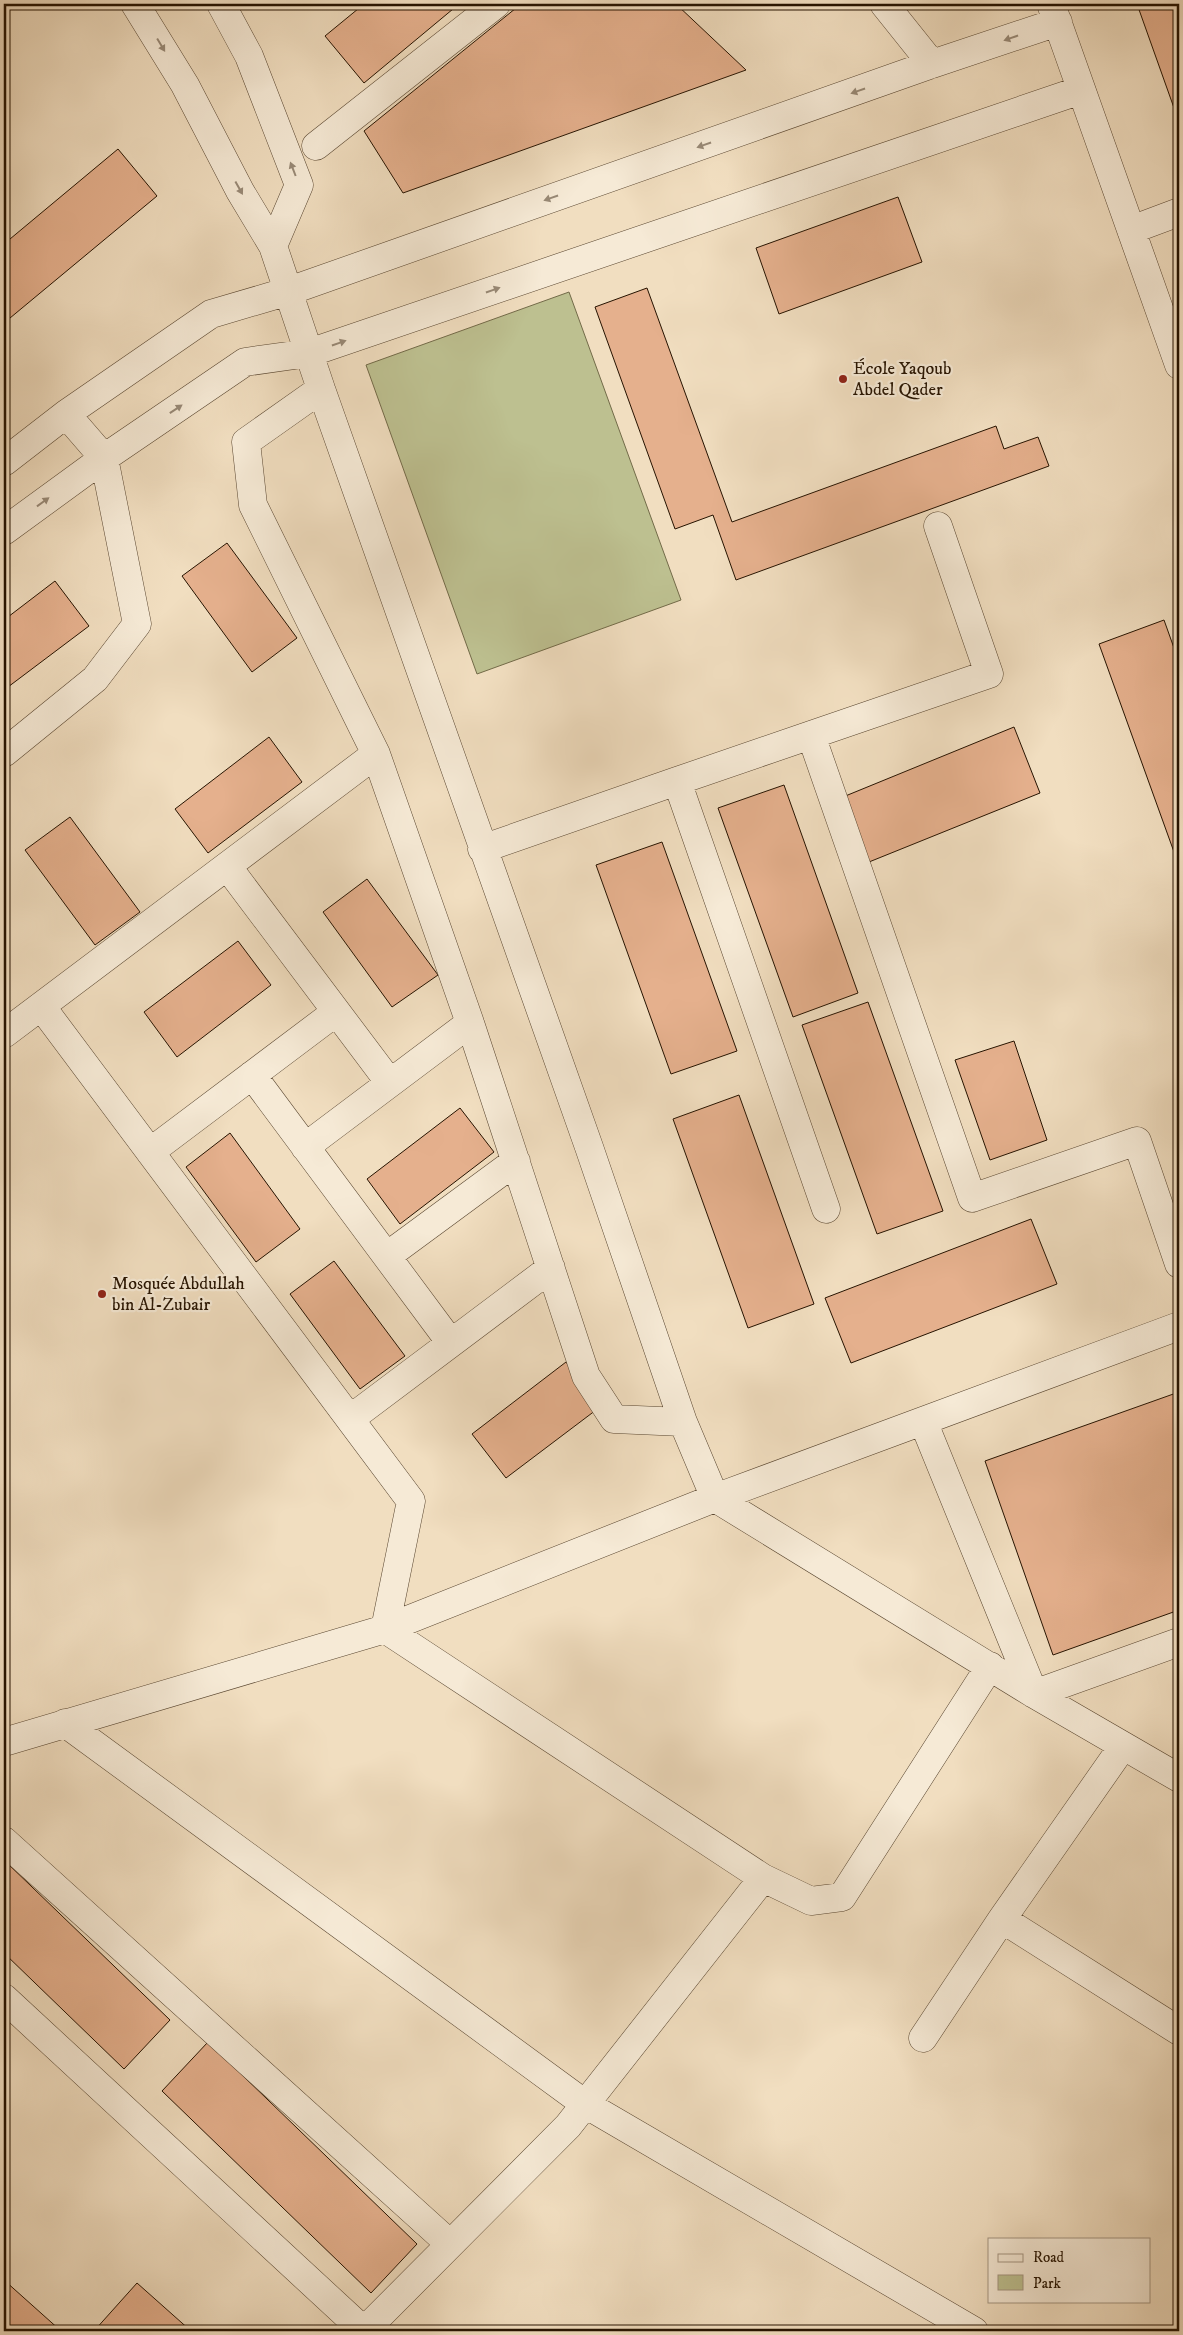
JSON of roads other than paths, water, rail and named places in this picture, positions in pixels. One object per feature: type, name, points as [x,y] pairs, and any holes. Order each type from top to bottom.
[{"type":"street","points":[[135,4],[185,85],[240,191],[273,246],[321,389],[482,849],[589,1146],[684,1422],[715,1498],[1034,1694],[1179,1778]]},
{"type":"street","points":[[221,4],[250,56],[299,185],[273,246]]},
{"type":"street","points":[[316,146],[496,4]]},
{"type":"street","points":[[884,4],[932,64]]},
{"type":"street","points":[[4,462],[66,414],[211,314],[289,291],[932,64],[1054,13],[1179,365]]},
{"type":"street","points":[[4,531],[104,458],[245,362],[309,353],[1081,90]]},
{"type":"street","points":[[1131,230],[1179,212]]},
{"type":"street","points":[[321,389],[246,442],[252,505],[376,754],[470,1023],[586,1376],[614,1419],[684,1422]]},
{"type":"street","points":[[4,752],[95,679],[137,624],[104,458],[66,414]]},
{"type":"street","points":[[482,849],[989,674],[938,526]]},
{"type":"street","points":[[811,735],[972,1198],[1137,1141],[1179,1264]]},
{"type":"street","points":[[4,1034],[376,754]]},
{"type":"street","points":[[678,781],[826,1209]]},
{"type":"street","points":[[227,866],[390,1083]]},
{"type":"street","points":[[41,1006],[412,1501],[384,1629]]},
{"type":"street","points":[[150,1152],[336,1012]]},
{"type":"street","points":[[305,1147],[470,1023]]},
{"type":"street","points":[[252,1075],[452,1343]]},
{"type":"street","points":[[387,1256],[516,1160]]},
{"type":"street","points":[[350,1419],[551,1268]]},
{"type":"street","points":[[4,1742],[384,1629],[715,1498],[1179,1326]]},
{"type":"street","points":[[923,1421],[1034,1694]]},
{"type":"street","points":[[384,1629],[763,1878],[811,1902],[842,1897],[990,1666]]},
{"type":"street","points":[[1034,1694],[1179,1642]]},
{"type":"street","points":[[65,1723],[585,2104],[974,2331]]},
{"type":"street","points":[[923,2038],[1002,1919],[1123,1746]]},
{"type":"street","points":[[4,1841],[450,2244]]},
{"type":"street","points":[[4,1998],[364,2331],[568,2126],[763,1878]]},
{"type":"street","points":[[1002,1919],[1179,2031]]},
{"type":"place","name":"École Yaqoub Abdel Qader","points":[[843,379]]},
{"type":"place","name":"Mosquée Abdullah bin Al-Zubair","points":[[102,1294]]}]
